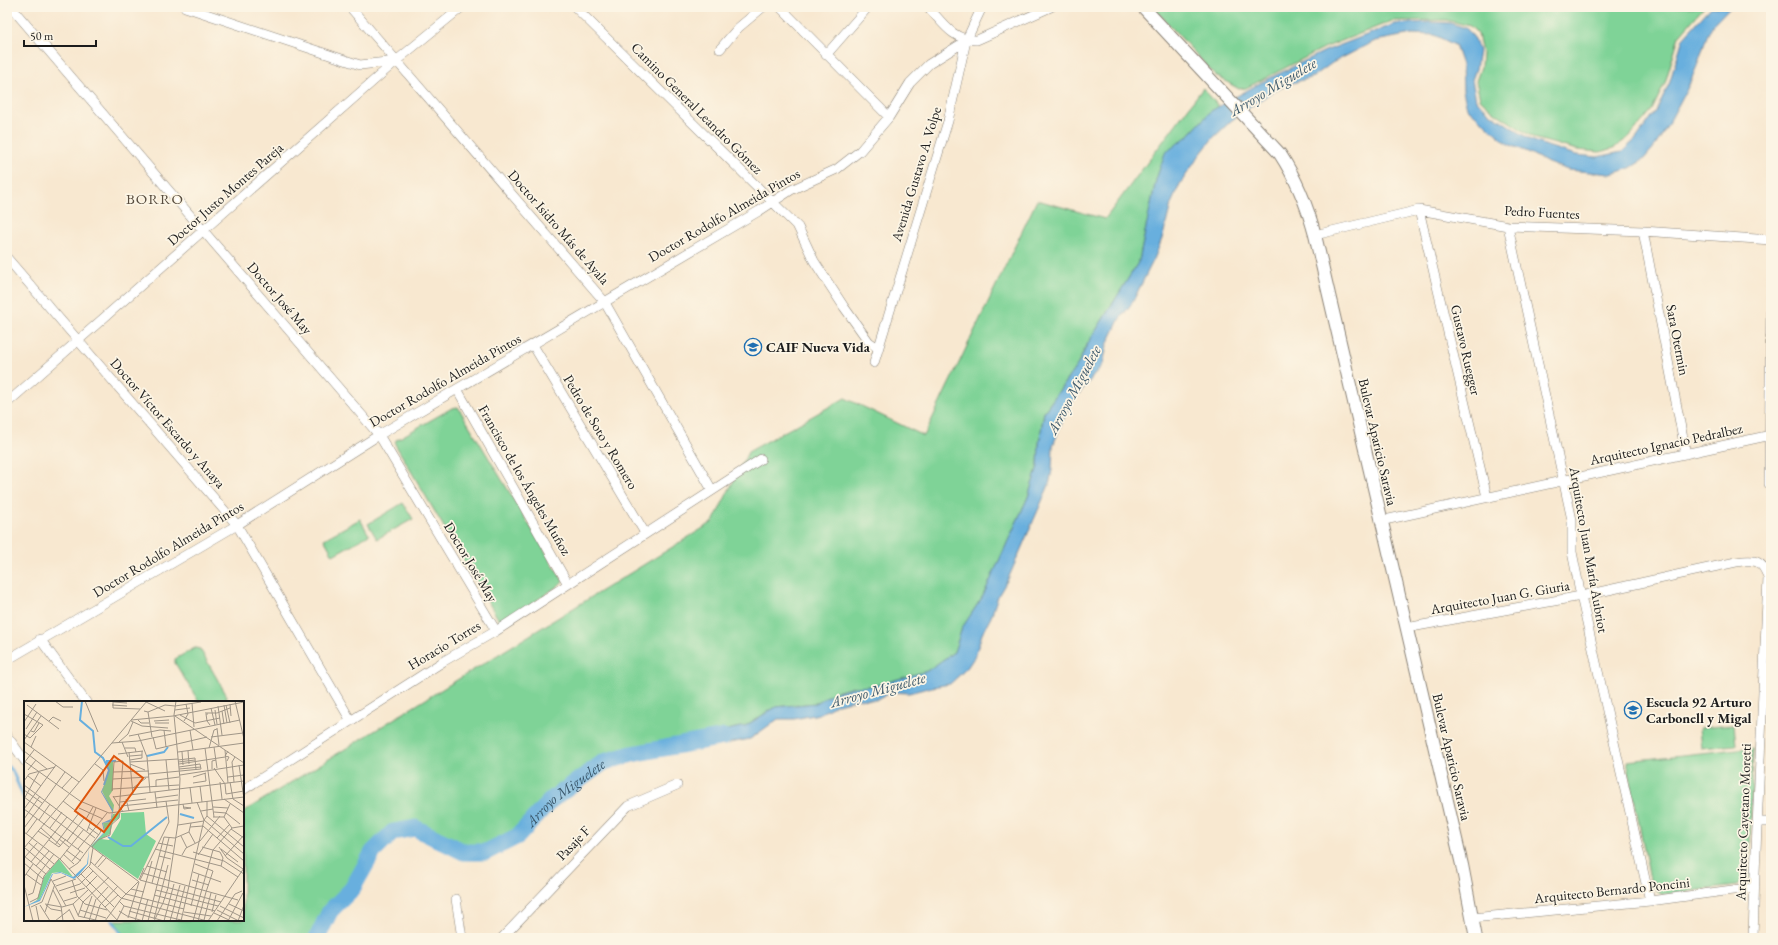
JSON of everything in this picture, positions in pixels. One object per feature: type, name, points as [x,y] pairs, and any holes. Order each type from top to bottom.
[{"type":"street","name":"Doctor José May","points":[[11,7],[379,435],[496,631]]},
{"type":"street","points":[[185,7],[360,66],[396,61]]},
{"type":"street","name":"Doctor Isidro Más de Ayala","points":[[350,7],[604,302],[712,490]]},
{"type":"street","name":"Doctor Justo Montes Pareja","points":[[7,403],[396,61],[462,7]]},
{"type":"street","name":"Camino General Leandro Gómez","points":[[576,7],[771,202],[798,227],[814,261],[844,307],[869,342],[878,348]]},
{"type":"street","points":[[720,49],[738,28],[762,7]]},
{"type":"street","points":[[780,7],[889,117]]},
{"type":"street","points":[[826,55],[868,7]]},
{"type":"street","points":[[928,7],[954,36],[966,41],[977,40],[1050,7]]},
{"type":"street","name":"Avenida Gustavo A. Volpe","points":[[874,363],[948,121],[966,41],[982,7]]},
{"type":"street","name":"Bulevar Aparicio Saravia","points":[[1143,7],[1280,154],[1304,197],[1315,235],[1380,521],[1462,865],[1476,938]]},
{"type":"street","name":"Doctor Rodolfo Almeida Pintos","points":[[7,660],[237,525],[379,435],[759,211],[791,190],[837,169],[860,151],[889,117],[910,83],[929,64],[966,41]]},
{"type":"street","name":"Pedro Fuentes","points":[[1315,235],[1419,210],[1508,226],[1644,231],[1771,240]]},
{"type":"street","name":"Gustavo Ruegger","points":[[1419,210],[1487,497]]},
{"type":"street","name":"Arquitecto Juan María Aubriot","points":[[1508,226],[1572,520],[1572,552],[1581,596],[1650,901]]},
{"type":"street","name":"Sara Otermin","points":[[1644,231],[1686,454]]},
{"type":"street","name":"Doctor Víctor Escardo y Anaya","points":[[7,258],[237,525],[352,722]]},
{"type":"street","points":[[1769,484],[1771,292]]},
{"type":"street","name":"Pedro de Soto y Romero","points":[[533,345],[645,533]]},
{"type":"street","name":"Francisco de los Ángeles Muñoz","points":[[457,389],[568,584]]},
{"type":"street","name":"Arquitecto Ignacio Pedralbez","points":[[1380,521],[1770,436]]},
{"type":"street","name":"Horacio Torres","points":[[244,789],[352,722],[444,661],[496,631],[761,459]]},
{"type":"street","name":"Arquitecto Juan G. Giuria","points":[[1406,628],[1581,596],[1747,560],[1755,561],[1761,564]]},
{"type":"street","name":"Arquitecto Cayetano Moretti","points":[[1753,938],[1754,887],[1768,638],[1768,578],[1766,570],[1761,564]]},
{"type":"street","points":[[40,640],[85,701]]},
{"type":"street","points":[[7,736],[24,760]]},
{"type":"street","name":"Pasaje F","points":[[502,938],[628,806],[677,785]]},
{"type":"street","points":[[1758,822],[1771,822]]},
{"type":"street","name":"Arquitecto Bernardo Poncini","points":[[1472,918],[1650,901],[1754,887]]},
{"type":"street","points":[[456,898],[462,938]]},
{"type":"green space","points":[[1153,7],[1704,7],[1679,36],[1665,83],[1652,110],[1629,137],[1614,148],[1600,152],[1577,150],[1534,138],[1493,111],[1480,99],[1476,81],[1481,67],[1482,52],[1478,34],[1470,26],[1446,20],[1392,21],[1324,48],[1246,88],[1239,89],[1215,75]]},
{"type":"green space","points":[[1203,88],[1219,107],[1211,111],[1189,135],[1165,154],[1156,180],[1139,261],[1087,345],[1078,364],[1044,412],[1039,444],[1038,466],[1028,497],[983,596],[962,628],[954,652],[927,671],[874,686],[853,687],[833,693],[816,703],[776,707],[745,726],[714,733],[701,740],[674,747],[632,754],[604,762],[551,800],[518,836],[486,852],[464,852],[415,828],[393,832],[373,852],[352,889],[330,911],[317,938],[125,938],[113,921],[244,921],[244,811],[713,522],[748,452],[845,398],[924,436],[1037,200],[1105,219]]},
{"type":"green space","points":[[458,407],[563,581],[558,586],[503,623],[500,622],[395,444],[396,440],[452,408]]},
{"type":"green space","points":[[403,503],[413,519],[377,539],[368,524]]},
{"type":"green space","points":[[360,519],[369,535],[333,555],[324,539]]},
{"type":"green space","points":[[195,648],[200,649],[227,696],[226,700],[198,701],[175,663],[175,659]]},
{"type":"green space","points":[[1734,725],[1736,745],[1701,748],[1699,728]]},
{"type":"green space","points":[[1748,748],[1753,749],[1749,878],[1737,886],[1664,894],[1659,892],[1651,885],[1627,761]]},
{"type":"water","points":[[1711,7],[1730,7],[1712,26],[1687,89],[1664,132],[1643,160],[1630,168],[1611,174],[1568,170],[1548,163],[1528,152],[1508,144],[1467,108],[1463,91],[1462,65],[1455,45],[1434,35],[1412,34],[1375,41],[1332,63],[1313,77],[1289,84],[1271,93],[1232,120],[1213,138],[1180,184],[1171,204],[1163,236],[1155,257],[1132,303],[1119,320],[1107,345],[1103,364],[1071,404],[1061,424],[1053,446],[1052,470],[1049,485],[1008,579],[998,596],[991,617],[982,634],[975,656],[967,668],[950,684],[909,693],[891,692],[876,700],[857,699],[838,704],[819,714],[794,719],[778,719],[750,739],[725,744],[701,740],[713,733],[745,726],[776,707],[816,703],[833,693],[854,687],[874,686],[927,671],[954,652],[962,628],[983,596],[1028,497],[1038,466],[1039,444],[1044,412],[1078,364],[1087,345],[1139,261],[1156,180],[1165,153],[1189,135],[1211,111],[1260,83],[1325,51],[1395,24],[1429,22],[1450,23],[1466,28],[1475,39],[1479,51],[1476,69],[1472,80],[1476,100],[1490,113],[1531,140],[1576,155],[1597,157],[1622,152],[1636,139],[1656,111],[1669,84],[1683,38]]},
{"type":"waterway","name":"Arroyo Miguelete","points":[[317,938],[330,911],[352,889],[373,852],[393,832],[415,828],[464,852],[486,852],[518,836],[551,800],[604,762],[632,754],[724,737]]},
{"type":"waterway","points":[[7,766],[12,770],[24,799]]},
{"type":"waterway","points":[[113,921],[125,938]]},
{"type":"place","name":"CAIF Nueva Vida","points":[[753,347]]},
{"type":"place","name":"Escuela 92 Arturo Carbonell y Migal","points":[[1633,710]]},
{"type":"district","name":"BORRO","points":[[155,199]]}]
